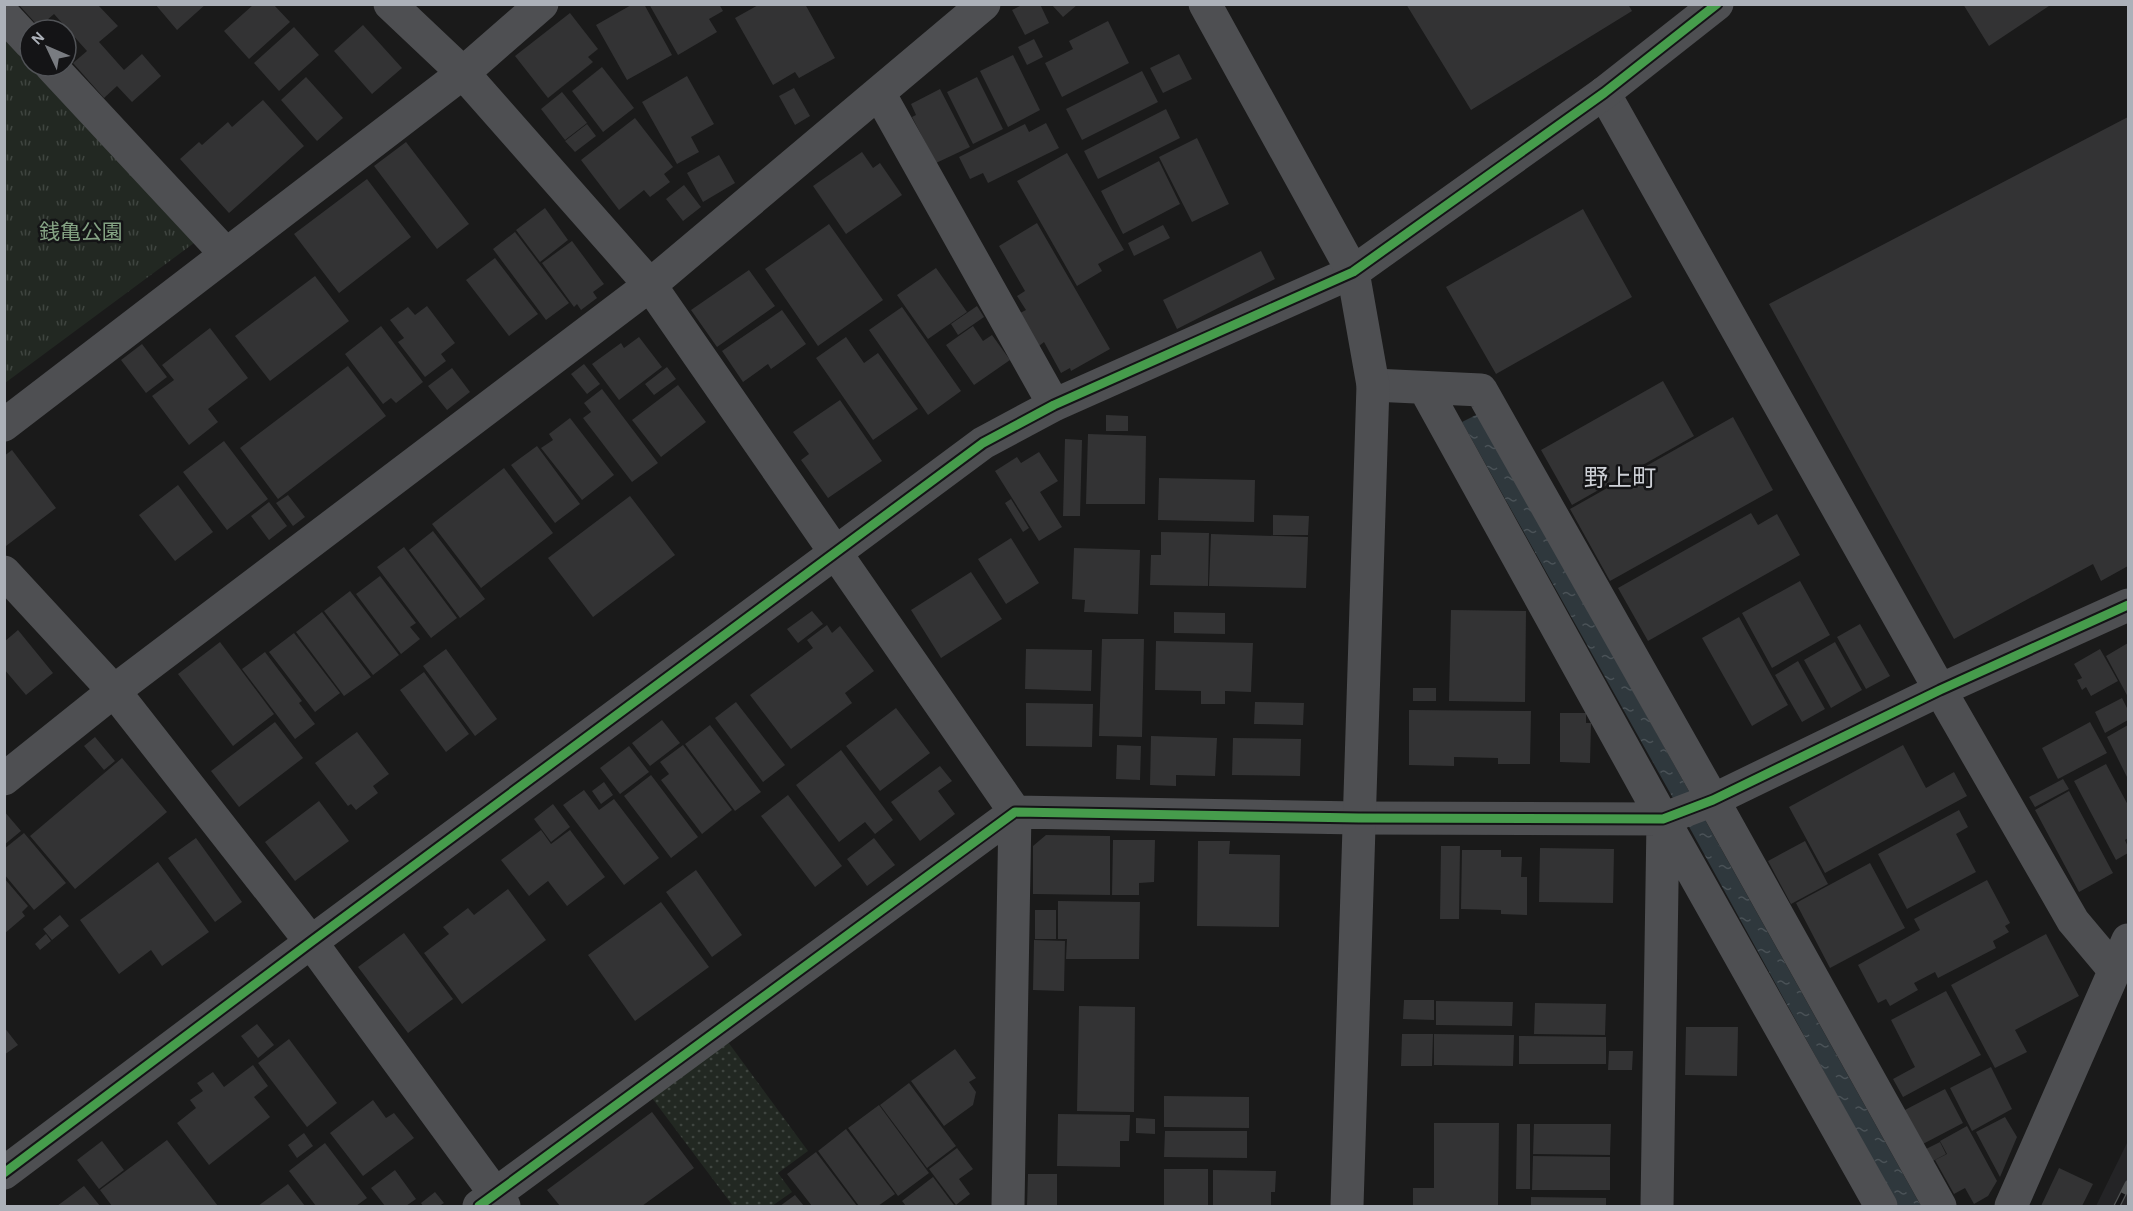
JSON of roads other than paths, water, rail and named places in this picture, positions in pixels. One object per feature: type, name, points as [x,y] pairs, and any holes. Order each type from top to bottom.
[{"type":"street","points":[[390,4],[463,73],[650,285],[1015,812],[1005,1204]]},
{"type":"street","points":[[4,425],[463,73],[542,4]]},
{"type":"street","points":[[4,779],[114,691],[650,285],[984,4]]},
{"type":"street","points":[[1205,4],[1353,272],[1374,385],[1347,1206]]},
{"type":"street","points":[[4,1173],[983,443],[1053,405],[1353,272],[1604,93],[1717,4]]},
{"type":"street","points":[[4,15],[18,30]]},
{"type":"street","points":[[62,78],[226,254]]},
{"type":"street","points":[[879,93],[1053,405]]},
{"type":"street","points":[[1604,93],[1940,690],[2073,921],[2115,971]]},
{"type":"street","points":[[1374,385],[1481,390],[1689,809],[1881,1206]]},
{"type":"street","points":[[1425,389],[1940,1206]]},
{"type":"street","points":[[4,572],[114,691],[311,942],[493,1203],[1015,812],[1359,818],[1689,809],[1940,690],[2128,605]]},
{"type":"street","points":[[1657,1206],[1689,809]]},
{"type":"street","points":[[2012,1206],[2128,940]]},
{"type":"water","points":[[1478,414],[1921,1206],[1898,1206],[1462,422]]},
{"type":"railway","points":[[2117,1206],[2128,1184]]},
{"type":"district","name":"野上町","points":[[1620,479]]},
{"type":"park label","name":"銭亀公園","points":[[81,232]]}]
